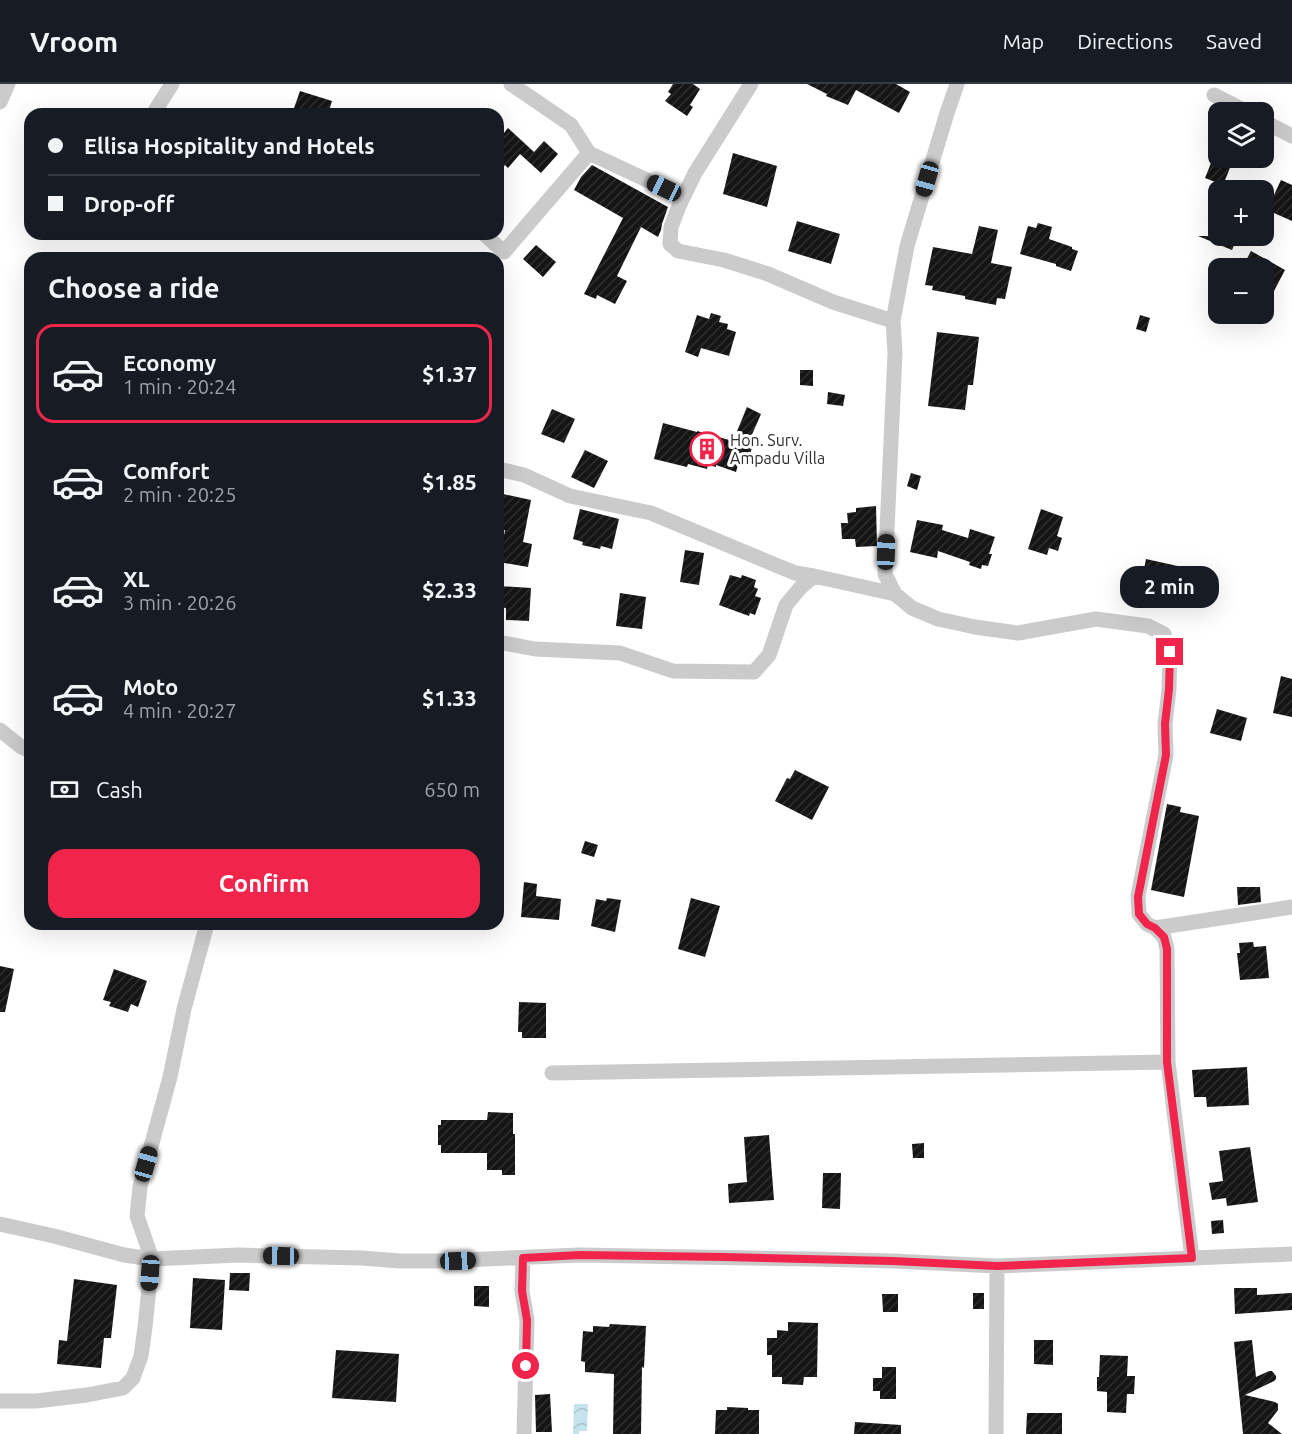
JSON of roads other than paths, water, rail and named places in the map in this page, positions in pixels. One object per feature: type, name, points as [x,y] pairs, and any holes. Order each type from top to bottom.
[{"type":"street","points":[[0,102],[8,84]]},
{"type":"street","points":[[157,108],[172,84]]},
{"type":"street","points":[[511,84],[571,125],[589,153],[683,197]]},
{"type":"street","points":[[751,84],[695,173],[671,227],[670,244],[678,251],[724,260],[768,274],[833,302],[892,321]]},
{"type":"street","points":[[957,84],[907,246],[892,321],[895,353],[885,574],[895,594],[912,608],[938,618],[975,627],[1018,633],[1096,619],[1148,626],[1164,634],[1170,652],[1165,724],[1166,755],[1138,897],[1139,914],[1147,924],[1164,937],[1167,949],[1167,1062],[1192,1258]]},
{"type":"street","points":[[1214,95],[1228,102]]},
{"type":"street","points":[[1274,127],[1292,136]]},
{"type":"street","points":[[491,240],[504,252],[589,153]]},
{"type":"street","points":[[504,470],[524,475],[570,496],[651,513],[795,573],[895,594]]},
{"type":"street","points":[[504,643],[535,649],[620,653],[674,671],[754,672],[770,655],[786,605],[814,576]]},
{"type":"street","points":[[0,730],[24,748]]},
{"type":"street","points":[[1155,928],[1292,907]]},
{"type":"street","points":[[0,1401],[36,1401],[87,1395],[123,1388],[133,1378],[141,1356],[146,1327],[152,1258],[137,1216],[140,1187],[170,1077],[184,1009],[205,930]]},
{"type":"street","points":[[552,1073],[1167,1062]]},
{"type":"street","points":[[0,1224],[124,1255],[152,1258],[238,1255],[438,1262],[580,1255],[800,1258],[997,1266],[1292,1254]]},
{"type":"street","points":[[523,1258],[522,1291],[527,1320],[524,1434]]},
{"type":"street","points":[[996,1434],[997,1266]]},
{"type":"water","points":[[574,1404],[588,1404],[587,1431],[579,1431],[579,1434],[573,1434]]},
{"type":"place","name":"Hon. Surv. Ampadu Villa","points":[[707,449]]}]
